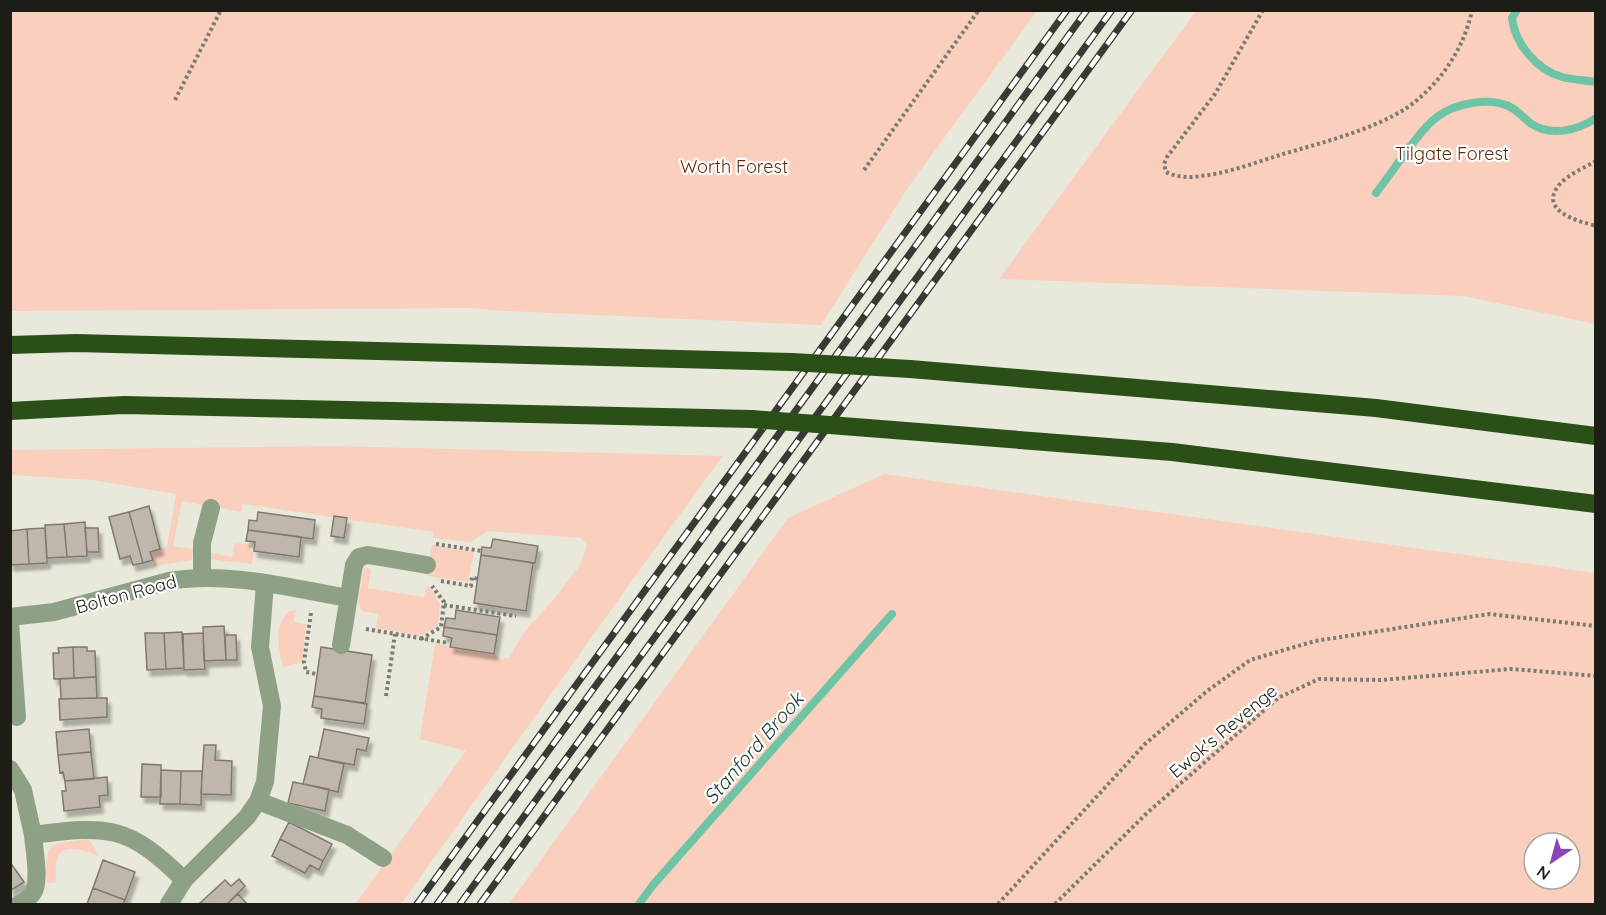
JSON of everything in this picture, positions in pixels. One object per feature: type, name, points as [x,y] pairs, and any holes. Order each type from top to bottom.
[{"type":"highway","points":[[10,345],[76,343],[792,362],[910,369],[1376,408],[1596,436]]},
{"type":"highway","points":[[10,411],[124,405],[752,419],[1172,452],[1596,504]]},
{"type":"street","points":[[202,577],[202,543],[211,508]]},
{"type":"street","points":[[341,645],[354,565],[359,557],[368,555],[426,572]]},
{"type":"street","name":"Bolton Road","points":[[10,618],[54,612],[170,580],[202,577],[265,584],[348,598]]},
{"type":"street","points":[[169,904],[184,880],[247,817],[258,801],[265,782],[272,706],[260,647],[265,584]]},
{"type":"street","points":[[10,623],[16,717]]},
{"type":"street","points":[[10,769],[20,783],[26,802],[33,836],[36,872],[33,892],[19,904]]},
{"type":"street","points":[[258,801],[347,835],[383,858]]},
{"type":"street","points":[[33,836],[99,829],[119,833],[140,842],[184,880]]},
{"type":"path","points":[[175,100],[221,10]]},
{"type":"path","points":[[864,170],[979,10]]},
{"type":"path","points":[[1263,10],[1215,94],[1167,156],[1164,164],[1166,172],[1182,177],[1218,174],[1390,118],[1422,95],[1444,72],[1463,40],[1472,10]]},
{"type":"path","points":[[1596,161],[1560,184],[1554,195],[1554,204],[1558,210],[1569,217],[1596,226]]},
{"type":"path","points":[[421,639],[441,627],[444,605],[426,572],[430,543],[482,550]]},
{"type":"path","points":[[426,572],[471,586],[472,577],[477,579]]},
{"type":"path","points":[[314,592],[304,662],[306,672],[317,674]]},
{"type":"path","points":[[444,605],[516,616]]},
{"type":"path","points":[[998,904],[1145,744],[1206,692],[1250,660],[1315,641],[1489,614],[1596,626]]},
{"type":"path","points":[[344,626],[448,643]]},
{"type":"path","points":[[386,696],[395,634]]},
{"type":"path","name":"Ewok's Revenge","points":[[1055,904],[1147,813],[1278,698],[1319,679],[1380,680],[1511,669],[1596,676]]},
{"type":"green space","name":"Worth Forest","points":[[10,11],[1037,11],[909,186],[821,325],[471,308],[11,311]]},
{"type":"green space","name":"Tilgate Forest","points":[[1196,11],[1595,11],[1595,324],[1464,296],[999,279]]},
{"type":"green space","points":[[335,446],[723,456],[401,904],[355,904],[466,751],[420,739],[435,643],[494,654],[500,659],[509,658],[524,632],[555,598],[580,565],[587,546],[582,538],[488,531],[471,542],[433,538],[434,532],[243,504],[241,512],[182,501],[173,546],[193,549],[192,560],[154,566],[150,552],[167,547],[176,494],[93,480],[11,475],[11,450]]},
{"type":"green space","points":[[884,474],[1595,573],[1595,904],[509,904],[788,518]]},
{"type":"green space","points":[[235,543],[251,545],[250,551],[254,551],[252,564],[208,559],[209,552],[232,557]]},
{"type":"green space","points":[[432,545],[474,552],[468,582],[427,576]]},
{"type":"green space","points":[[364,568],[371,569],[368,588],[424,597],[426,587],[430,587],[440,603],[438,626],[420,636],[376,628],[378,614],[362,611],[358,603]]},
{"type":"green space","points":[[296,610],[294,622],[306,624],[302,662],[283,667],[279,630],[284,616],[289,611]]},
{"type":"green space","points":[[89,839],[99,856],[79,850],[65,850],[57,860],[56,882],[47,883],[47,859],[52,847],[66,842]]},
{"type":"building","points":[[149,506],[160,549],[150,552],[153,560],[143,563],[129,512]]},
{"type":"building","points":[[129,512],[143,563],[133,565],[130,556],[120,559],[109,517]]},
{"type":"building","points":[[258,512],[315,520],[313,539],[248,530],[249,520],[257,521]]},
{"type":"building","points":[[334,516],[347,518],[344,538],[331,536]]},
{"type":"building","points":[[85,522],[87,556],[67,557],[64,524]]},
{"type":"building","points":[[64,524],[67,557],[47,558],[45,525]]},
{"type":"building","points":[[45,528],[47,563],[29,564],[27,529]]},
{"type":"building","points":[[85,528],[98,528],[99,552],[87,552]]},
{"type":"building","points":[[27,529],[29,564],[10,565],[10,531]]},
{"type":"building","points":[[248,530],[301,537],[299,557],[254,551],[255,542],[246,541]]},
{"type":"building","points":[[493,539],[538,546],[535,563],[481,555],[482,547],[491,548]]},
{"type":"building","points":[[481,555],[533,563],[526,611],[474,603]]},
{"type":"building","points":[[456,610],[500,617],[497,635],[444,627],[446,618],[455,619]]},
{"type":"building","points":[[224,626],[226,660],[204,661],[203,627]]},
{"type":"building","points":[[444,627],[497,635],[494,654],[450,647],[452,638],[443,636]]},
{"type":"building","points":[[182,632],[184,668],[166,669],[164,633]]},
{"type":"building","points":[[145,633],[164,633],[166,669],[147,670]]},
{"type":"building","points":[[203,633],[205,669],[184,670],[183,634]]},
{"type":"building","points":[[225,635],[236,635],[237,660],[226,660]]},
{"type":"building","points":[[73,647],[87,647],[87,651],[95,651],[96,677],[74,678]]},
{"type":"building","points":[[73,647],[74,678],[54,679],[53,653],[59,653],[58,648]]},
{"type":"building","points":[[321,647],[372,655],[365,703],[314,696]]},
{"type":"building","points":[[96,677],[97,698],[61,699],[60,679]]},
{"type":"building","points":[[314,696],[367,704],[364,724],[321,718],[322,709],[312,707]]},
{"type":"building","points":[[107,698],[107,717],[60,720],[59,699]]},
{"type":"building","points":[[89,729],[91,752],[58,755],[56,732]]},
{"type":"building","points":[[324,729],[369,738],[366,751],[357,749],[354,765],[318,758]]},
{"type":"building","points":[[204,745],[216,745],[215,760],[232,761],[231,795],[201,794]]},
{"type":"building","points":[[91,752],[94,779],[65,781],[63,772],[60,773],[58,755]]},
{"type":"building","points":[[310,756],[344,764],[338,792],[303,784]]},
{"type":"building","points":[[142,764],[161,765],[161,797],[141,797]]},
{"type":"building","points":[[161,770],[181,771],[180,804],[160,804]]},
{"type":"building","points":[[181,771],[202,771],[201,805],[180,804]]},
{"type":"building","points":[[107,777],[108,795],[99,796],[100,807],[64,811],[62,791],[66,791],[65,781]]},
{"type":"building","points":[[293,782],[329,789],[325,811],[288,803]]},
{"type":"building","points":[[289,822],[332,844],[323,861],[280,839]]},
{"type":"building","points":[[280,839],[323,861],[319,870],[310,865],[305,873],[272,856]]},
{"type":"building","points":[[103,860],[135,872],[125,900],[93,888]]},
{"type":"building","points":[[12,865],[24,882],[10,891],[10,866]]},
{"type":"building","points":[[239,879],[245,886],[227,904],[200,903],[225,880],[231,886]]},
{"type":"building","points":[[93,888],[125,900],[123,904],[87,904]]},
{"type":"building","points":[[238,894],[247,904],[227,904]]},
{"type":"waterway","name":"Stanford Brook","points":[[1517,10],[1512,18],[1514,28],[1523,46],[1536,62],[1553,74],[1570,79],[1596,82]]},
{"type":"waterway","name":"Stanford Brook","points":[[1376,193],[1430,123],[1454,108],[1484,102],[1504,104],[1530,123],[1555,131],[1572,129],[1596,118]]},
{"type":"waterway","name":"Stanford Brook","points":[[639,904],[653,885],[892,614]]},
{"type":"railway","points":[[417,904],[1067,10]]},
{"type":"railway","points":[[437,904],[1087,10]]},
{"type":"railway","points":[[460,904],[1112,10]]},
{"type":"railway","points":[[480,904],[1132,10]]}]
